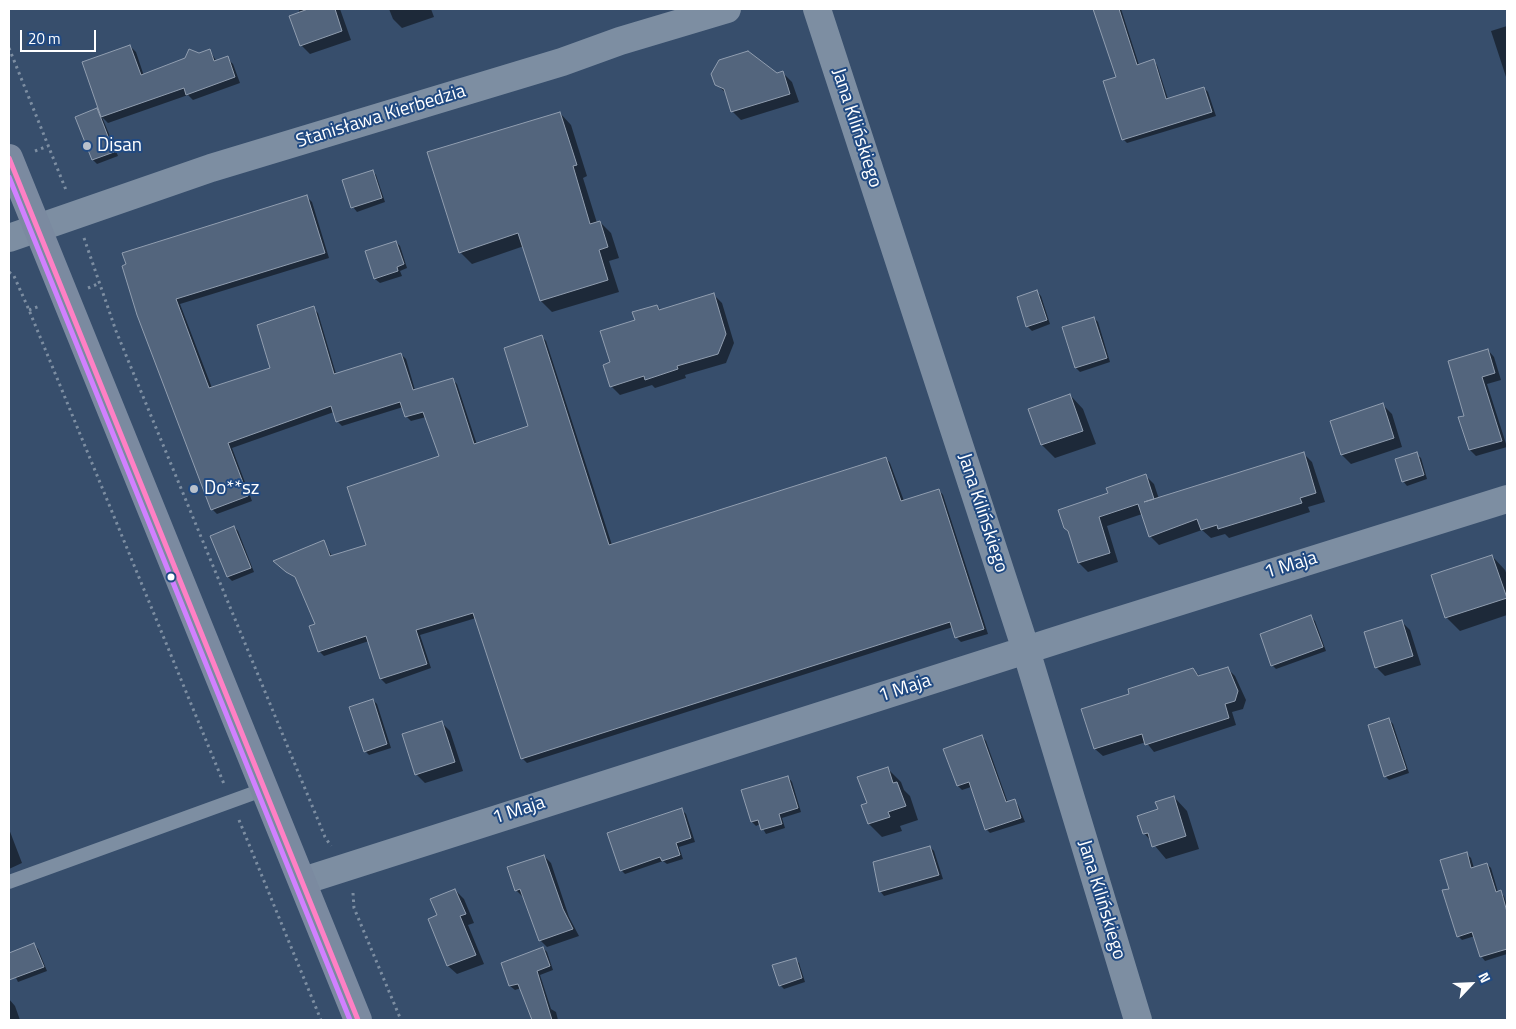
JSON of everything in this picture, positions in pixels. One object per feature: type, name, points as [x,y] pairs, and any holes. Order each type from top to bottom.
[{"type":"main road","points":[[9,158],[358,1020]]},
{"type":"street","name":"Stanisława Kierbedzia","points":[[9,238],[211,168],[562,62],[620,41],[727,9]]},
{"type":"street","name":"Jana Kilińskiego","points":[[818,9],[1026,650],[1138,1020]]},
{"type":"street","name":"1 Maja","points":[[303,881],[1026,650],[1507,499]]},
{"type":"lane","points":[[9,882],[266,789]]},
{"type":"path","points":[[9,48],[76,216],[116,331],[324,837],[332,847],[339,847]]},
{"type":"path","points":[[9,272],[14,276],[29,310],[321,1020]]},
{"type":"path","points":[[357,888],[353,893],[354,908],[401,1020]]},
{"type":"building","points":[[308,9],[335,9],[342,31],[300,46],[289,16]]},
{"type":"building","points":[[1093,9],[1119,9],[1137,65],[1154,59],[1166,99],[1204,87],[1212,112],[1122,140],[1103,81],[1116,77]]},
{"type":"building","points":[[130,45],[141,75],[185,58],[189,49],[199,53],[210,49],[214,61],[228,56],[235,77],[186,95],[184,88],[101,117],[82,62]]},
{"type":"building","points":[[748,51],[777,73],[783,71],[790,94],[731,112],[724,89],[715,85],[711,74],[719,60]]},
{"type":"building","points":[[97,108],[114,152],[92,160],[75,117]]},
{"type":"building","points":[[560,112],[577,165],[573,166],[590,224],[600,221],[608,247],[599,250],[608,280],[540,301],[518,233],[459,253],[427,152]]},
{"type":"building","points":[[373,170],[382,198],[351,208],[342,180]]},
{"type":"building","points":[[307,195],[325,253],[176,299],[209,388],[270,368],[257,325],[314,306],[334,374],[401,353],[413,390],[453,378],[474,444],[528,426],[504,348],[542,335],[609,545],[886,457],[901,501],[939,489],[984,629],[955,638],[950,622],[521,759],[473,613],[416,630],[427,664],[380,679],[366,636],[318,652],[309,626],[315,624],[295,577],[273,561],[324,540],[330,556],[366,545],[347,487],[439,456],[423,412],[405,417],[400,402],[336,422],[331,406],[228,443],[248,496],[211,510],[137,315],[122,266],[126,264],[122,253]]},
{"type":"building","points":[[396,241],[404,264],[397,267],[398,271],[374,279],[365,251]]},
{"type":"building","points":[[1037,290],[1047,320],[1026,327],[1017,297]]},
{"type":"building","points":[[714,293],[726,334],[718,354],[677,366],[678,369],[645,380],[644,376],[610,387],[603,365],[610,362],[600,331],[635,320],[632,312],[657,305],[659,310]]},
{"type":"building","points":[[1094,317],[1107,358],[1075,368],[1062,327]]},
{"type":"building","points":[[1488,349],[1495,373],[1482,377],[1502,441],[1469,450],[1458,417],[1464,416],[1448,361]]},
{"type":"building","points":[[1070,394],[1083,431],[1041,445],[1028,409]]},
{"type":"building","points":[[1383,403],[1394,438],[1341,455],[1330,421]]},
{"type":"building","points":[[1304,452],[1316,493],[1300,498],[1302,503],[1218,529],[1217,525],[1201,530],[1197,519],[1149,537],[1138,504],[1099,517],[1110,553],[1078,563],[1068,531],[1064,528],[1058,510],[1108,493],[1106,488],[1146,474],[1154,499]]},
{"type":"building","points":[[1417,452],[1424,475],[1402,482],[1395,459]]},
{"type":"building","points":[[234,526],[251,568],[227,577],[210,536]]},
{"type":"building","points":[[1492,555],[1507,598],[1445,618],[1431,575]]},
{"type":"building","points":[[1311,615],[1323,647],[1271,666],[1260,634]]},
{"type":"building","points":[[1402,620],[1413,656],[1375,668],[1364,632]]},
{"type":"building","points":[[1228,667],[1238,691],[1235,701],[1225,704],[1229,718],[1145,745],[1142,734],[1094,749],[1081,709],[1129,694],[1128,689],[1193,668],[1198,676]]},
{"type":"building","points":[[373,699],[387,744],[364,752],[349,707]]},
{"type":"building","points":[[1389,718],[1406,769],[1384,777],[1368,725]]},
{"type":"building","points":[[442,721],[455,762],[415,775],[402,734]]},
{"type":"building","points":[[982,735],[1006,802],[1015,799],[1021,818],[985,830],[969,782],[957,786],[943,749]]},
{"type":"building","points":[[888,767],[893,783],[897,782],[906,806],[888,812],[890,817],[868,824],[861,805],[867,803],[857,777]]},
{"type":"building","points":[[788,776],[798,808],[779,814],[782,824],[761,830],[758,820],[751,822],[741,790]]},
{"type":"building","points":[[1174,796],[1186,836],[1152,847],[1148,833],[1143,834],[1137,816],[1158,809],[1155,802]]},
{"type":"building","points":[[682,808],[691,838],[676,843],[680,855],[662,861],[660,857],[620,871],[607,833]]},
{"type":"building","points":[[930,846],[939,875],[879,892],[873,862]]},
{"type":"building","points":[[1467,852],[1471,868],[1487,863],[1496,892],[1501,890],[1507,912],[1507,949],[1480,957],[1472,932],[1457,937],[1442,890],[1449,889],[1440,860]]},
{"type":"building","points":[[544,855],[563,909],[573,929],[539,941],[520,889],[515,891],[507,867]]},
{"type":"building","points":[[455,889],[466,914],[460,916],[476,955],[447,966],[428,919],[437,915],[430,899]]},
{"type":"building","points":[[34,943],[44,967],[9,980],[9,953]]},
{"type":"building","points":[[543,947],[550,966],[537,971],[552,1020],[532,1020],[518,984],[509,986],[501,963]]},
{"type":"building","points":[[796,958],[802,978],[779,986],[772,965]]},
{"type":"transit line","points":[[9,158],[358,1020]]},
{"type":"transit line","points":[[9,177],[350,1020]]},
{"type":"place","name":"Disan","points":[[87,146]]},
{"type":"place","name":"Do**sz","points":[[194,489]]}]
